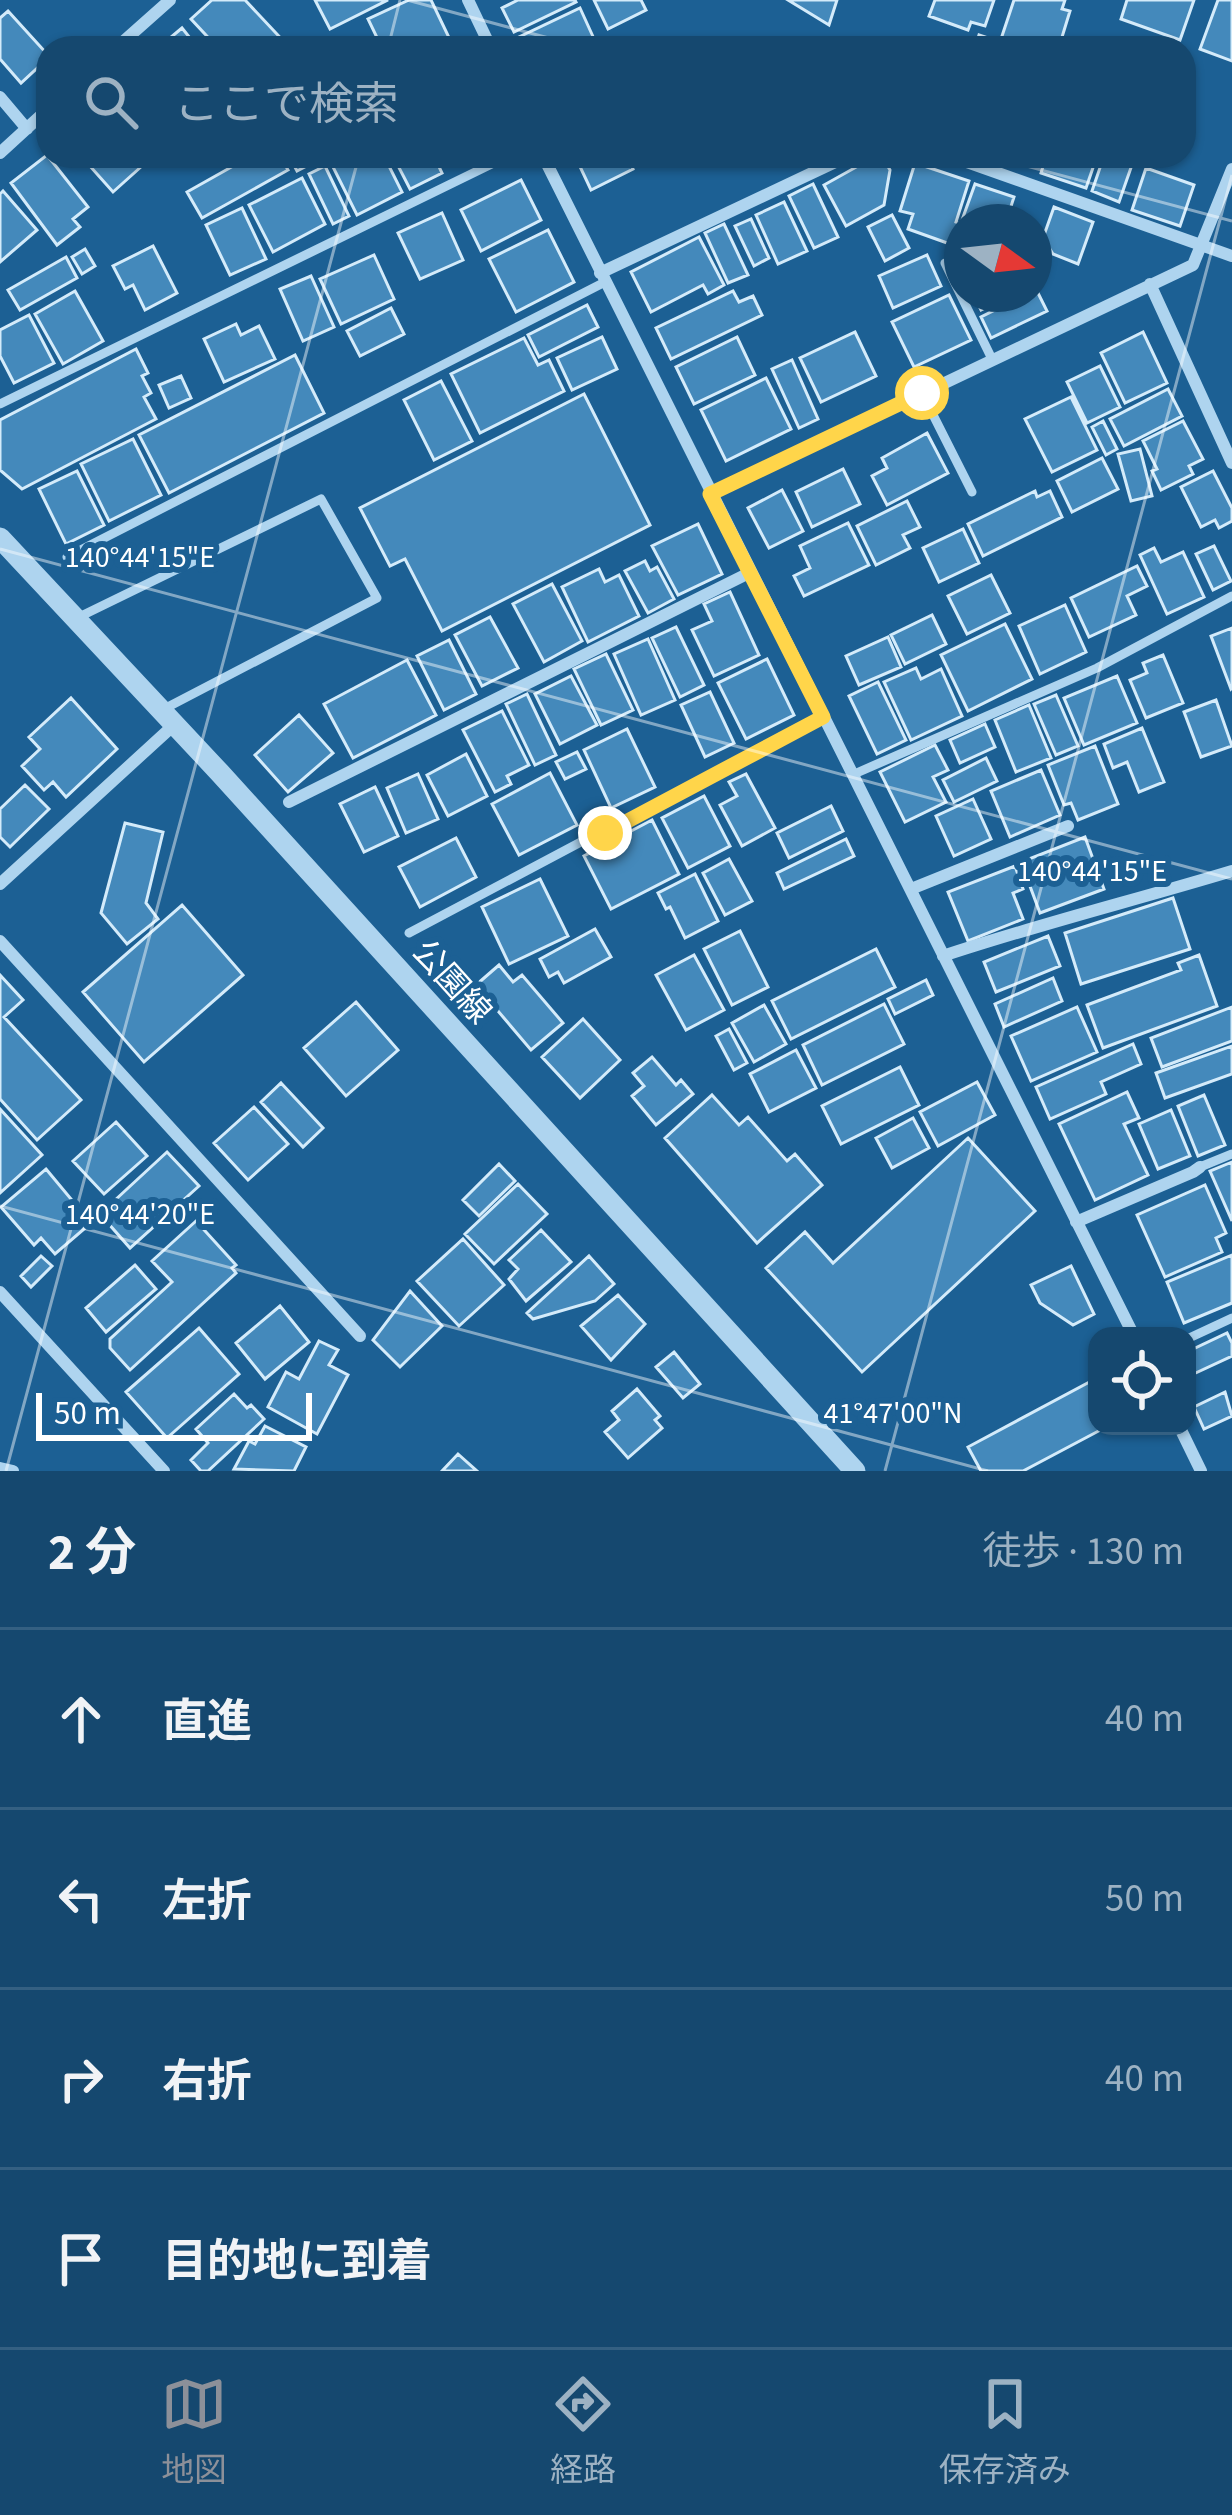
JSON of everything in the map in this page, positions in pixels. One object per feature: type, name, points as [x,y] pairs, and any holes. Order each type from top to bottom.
[{"type":"street","points":[[130,36],[170,0]]},
{"type":"street","points":[[468,0],[485,36]]},
{"type":"street","points":[[0,97],[27,129]]},
{"type":"street","points":[[0,153],[36,120]]},
{"type":"street","points":[[549,168],[1129,1327]]},
{"type":"street","points":[[603,278],[824,168]]},
{"type":"street","points":[[984,168],[1232,256]]},
{"type":"street","points":[[710,494],[1193,265],[1232,169]]},
{"type":"street","points":[[1150,284],[1232,463]]},
{"type":"street","name":"公園線","points":[[0,538],[855,1471]]},
{"type":"street","points":[[289,802],[751,572]]},
{"type":"street","points":[[0,884],[168,717]]},
{"type":"street","points":[[595,835],[823,717]]},
{"type":"street","points":[[911,889],[1068,826]]},
{"type":"street","points":[[943,956],[1043,923],[1232,872]]},
{"type":"street","points":[[0,941],[360,1336]]},
{"type":"street","points":[[1076,1222],[1200,1167]]},
{"type":"street","points":[[0,1292],[164,1471]]},
{"type":"street","points":[[1183,1435],[1201,1471]]},
{"type":"street","points":[[0,1468],[13,1471]]},
{"type":"lane","points":[[0,404],[483,168]]},
{"type":"lane","points":[[67,556],[603,278]]},
{"type":"lane","points":[[969,312],[992,359]]},
{"type":"lane","points":[[922,393],[972,492]]},
{"type":"lane","points":[[77,618],[322,499],[377,598],[168,717]]},
{"type":"lane","points":[[852,775],[1097,668],[1232,596]]},
{"type":"lane","points":[[410,933],[595,835]]},
{"type":"lane","points":[[1200,1167],[1232,1154]]},
{"type":"lane","points":[[1196,1335],[1232,1318]]},
{"type":"building","points":[[212,0],[245,0],[279,36],[207,36],[191,19]]},
{"type":"building","points":[[315,0],[388,0],[330,29]]},
{"type":"building","points":[[409,0],[431,0],[448,36],[376,36],[368,19]]},
{"type":"building","points":[[518,0],[576,2],[514,32],[502,8]]},
{"type":"building","points":[[594,0],[641,0],[646,10],[608,29]]},
{"type":"building","points":[[788,0],[837,0],[829,25]]},
{"type":"building","points":[[935,0],[994,0],[985,26],[971,22],[968,30],[929,16]]},
{"type":"building","points":[[1014,0],[1065,0],[1062,9],[1070,11],[1062,36],[1002,36]]},
{"type":"building","points":[[1127,0],[1194,0],[1181,36],[1121,19]]},
{"type":"building","points":[[1218,0],[1232,0],[1232,61],[1200,49]]},
{"type":"building","points":[[580,8],[593,36],[521,36]]},
{"type":"building","points":[[8,11],[36,42],[36,69],[21,83],[0,59],[0,18]]},
{"type":"building","points":[[36,164],[36,168],[57,168],[88,207],[73,219],[80,227],[57,245],[11,183]]},
{"type":"building","points":[[92,168],[140,168],[113,192]]},
{"type":"building","points":[[230,168],[288,170],[202,218],[187,192]]},
{"type":"building","points":[[326,168],[349,216],[333,224],[309,174]]},
{"type":"building","points":[[334,168],[390,168],[402,192],[357,215]]},
{"type":"building","points":[[399,168],[440,168],[442,173],[410,189]]},
{"type":"building","points":[[581,168],[633,168],[633,169],[591,190]]},
{"type":"building","points":[[854,168],[890,170],[884,205],[846,226],[824,185]]},
{"type":"building","points":[[913,168],[930,168],[969,181],[962,204],[944,204],[944,242],[908,229],[913,214],[900,211]]},
{"type":"building","points":[[1042,168],[1093,168],[1086,188],[1041,173]]},
{"type":"building","points":[[1100,168],[1131,168],[1119,202],[1092,191]]},
{"type":"building","points":[[1146,168],[1194,185],[1180,226],[1132,210]]},
{"type":"building","points":[[302,178],[325,224],[273,252],[249,205]]},
{"type":"building","points":[[521,180],[541,220],[481,251],[461,210]]},
{"type":"building","points":[[813,184],[838,237],[814,248],[789,196]]},
{"type":"building","points":[[975,184],[1014,197],[1012,204],[968,204]]},
{"type":"building","points":[[3,191],[37,230],[0,262],[0,194]]},
{"type":"building","points":[[784,202],[807,251],[778,264],[756,215]]},
{"type":"building","points":[[1054,207],[1093,222],[1078,264],[1052,252]]},
{"type":"building","points":[[242,208],[266,259],[230,275],[206,225]]},
{"type":"building","points":[[442,213],[463,260],[420,279],[398,233]]},
{"type":"building","points":[[892,215],[909,248],[885,261],[868,227]]},
{"type":"building","points":[[751,219],[769,258],[754,266],[735,226]]},
{"type":"building","points":[[724,224],[748,275],[728,283],[705,233]]},
{"type":"building","points":[[548,230],[574,282],[516,312],[489,259]]},
{"type":"building","points":[[699,237],[724,285],[708,294],[703,285],[651,312],[631,272]]},
{"type":"building","points":[[153,246],[177,293],[145,310],[133,285],[125,289],[113,266]]},
{"type":"building","points":[[85,249],[95,266],[82,274],[72,257]]},
{"type":"building","points":[[374,255],[394,299],[341,324],[320,279]]},
{"type":"building","points":[[927,255],[941,286],[893,308],[879,276]]},
{"type":"building","points":[[66,257],[77,278],[20,310],[8,290]]},
{"type":"building","points":[[311,276],[334,327],[303,341],[280,289]]},
{"type":"building","points":[[75,291],[103,341],[63,364],[35,314]]},
{"type":"building","points":[[733,291],[739,302],[753,296],[762,315],[671,359],[656,328]]},
{"type":"building","points":[[944,297],[944,312],[957,312],[971,340],[914,367],[892,322]]},
{"type":"building","points":[[587,305],[598,327],[539,357],[528,335]]},
{"type":"building","points":[[391,308],[404,334],[360,356],[347,331]]},
{"type":"building","points":[[991,312],[1045,312],[991,338],[981,317]]},
{"type":"building","points":[[29,315],[54,363],[14,383],[0,356],[0,330]]},
{"type":"building","points":[[236,324],[241,335],[259,326],[275,359],[224,382],[204,339]]},
{"type":"building","points":[[855,332],[876,376],[821,402],[800,358]]},
{"type":"building","points":[[1143,332],[1167,383],[1125,403],[1101,353]]},
{"type":"building","points":[[602,337],[617,369],[572,390],[557,358]]},
{"type":"building","points":[[737,337],[755,375],[694,404],[676,367]]},
{"type":"building","points":[[524,338],[538,365],[549,360],[564,391],[480,433],[451,374]]},
{"type":"building","points":[[136,349],[148,373],[142,376],[151,393],[144,397],[156,419],[22,489],[0,470],[0,420]]},
{"type":"building","points":[[295,355],[324,413],[169,493],[139,435]]},
{"type":"building","points":[[792,360],[818,419],[799,428],[772,369]]},
{"type":"building","points":[[1100,366],[1120,407],[1087,423],[1067,382]]},
{"type":"building","points":[[181,376],[191,398],[169,408],[159,385]]},
{"type":"building","points":[[766,378],[791,429],[726,461],[701,410]]},
{"type":"building","points":[[441,381],[472,441],[434,460],[404,400]]},
{"type":"building","points":[[1168,389],[1182,416],[1124,446],[1110,419]]},
{"type":"building","points":[[584,394],[650,525],[442,631],[405,559],[390,566],[360,508]]},
{"type":"building","points":[[1071,397],[1097,450],[1052,472],[1025,419]]},
{"type":"building","points":[[1103,421],[1117,449],[1106,455],[1092,427]]},
{"type":"building","points":[[1183,421],[1203,459],[1189,466],[1193,474],[1161,490],[1143,441]]},
{"type":"building","points":[[927,433],[948,473],[887,505],[872,476],[887,468],[882,458]]},
{"type":"building","points":[[133,439],[161,495],[109,521],[81,464]]},
{"type":"building","points":[[1140,449],[1152,496],[1131,501],[1118,454]]},
{"type":"building","points":[[1102,458],[1118,489],[1072,512],[1057,481]]},
{"type":"building","points":[[843,469],[860,504],[812,527],[796,492]]},
{"type":"building","points":[[77,471],[104,525],[66,544],[39,489]]},
{"type":"building","points":[[1213,471],[1232,508],[1232,521],[1219,528],[1215,520],[1201,527],[1181,487]]},
{"type":"building","points":[[782,490],[803,531],[769,548],[748,508]]},
{"type":"building","points":[[1035,491],[1037,497],[1050,491],[1062,517],[983,556],[968,524]]},
{"type":"building","points":[[907,501],[920,527],[903,535],[910,548],[876,565],[857,526]]},
{"type":"building","points":[[848,523],[869,565],[804,596],[794,576],[810,568],[800,546]]},
{"type":"building","points":[[698,524],[722,574],[678,595],[652,546]]},
{"type":"building","points":[[963,529],[979,563],[939,582],[923,548]]},
{"type":"building","points":[[1214,546],[1231,581],[1213,590],[1196,554]]},
{"type":"building","points":[[1154,548],[1161,562],[1183,552],[1204,597],[1167,614],[1140,555]]},
{"type":"building","points":[[645,561],[650,571],[657,567],[674,599],[648,613],[625,571]]},
{"type":"building","points":[[1137,566],[1147,586],[1127,596],[1136,615],[1089,637],[1071,598]]},
{"type":"building","points":[[599,569],[605,582],[619,575],[639,616],[588,642],[562,587]]},
{"type":"building","points":[[991,575],[1010,613],[967,634],[948,596]]},
{"type":"building","points":[[552,584],[582,641],[544,662],[513,604]]},
{"type":"building","points":[[730,592],[759,655],[714,676],[692,630],[712,621],[704,604]]},
{"type":"building","points":[[1065,605],[1086,652],[1040,674],[1019,626]]},
{"type":"building","points":[[932,615],[946,644],[905,664],[891,635]]},
{"type":"building","points":[[490,617],[518,668],[482,686],[455,635]]},
{"type":"building","points":[[1005,624],[1032,679],[968,711],[941,655]]},
{"type":"building","points":[[676,627],[704,685],[680,697],[652,638]]},
{"type":"building","points":[[1232,628],[1232,688],[1231,689],[1211,636]]},
{"type":"building","points":[[888,637],[901,667],[859,685],[846,656]]},
{"type":"building","points":[[648,639],[675,700],[641,715],[614,654]]},
{"type":"building","points":[[449,640],[476,694],[444,710],[417,656]]},
{"type":"building","points":[[606,654],[633,710],[601,725],[574,669]]},
{"type":"building","points":[[1163,655],[1183,703],[1146,718],[1130,680],[1147,673],[1143,663]]},
{"type":"building","points":[[767,659],[794,715],[746,739],[718,683]]},
{"type":"building","points":[[407,660],[436,715],[353,758],[324,704]]},
{"type":"building","points":[[916,668],[921,679],[941,669],[962,716],[911,740],[884,682]]},
{"type":"building","points":[[571,676],[597,725],[560,744],[535,694]]},
{"type":"building","points":[[1117,676],[1137,723],[1084,745],[1064,698]]},
{"type":"building","points":[[878,682],[906,740],[877,754],[849,696]]},
{"type":"building","points":[[710,692],[734,743],[705,757],[681,705]]},
{"type":"building","points":[[527,694],[556,755],[535,765],[506,704]]},
{"type":"building","points":[[1056,695],[1078,746],[1056,755],[1034,704]]},
{"type":"building","points":[[71,698],[117,749],[66,797],[53,782],[44,790],[22,766],[40,749],[29,737]]},
{"type":"building","points":[[1216,700],[1232,746],[1201,757],[1184,712]]},
{"type":"building","points":[[1029,705],[1051,758],[1016,772],[995,720]]},
{"type":"building","points":[[502,711],[529,765],[507,776],[511,784],[495,792],[463,730]]},
{"type":"building","points":[[299,715],[333,753],[288,792],[255,755]]},
{"type":"building","points":[[985,724],[995,747],[960,763],[950,740]]},
{"type":"building","points":[[1142,728],[1164,782],[1139,792],[1127,762],[1113,768],[1104,744]]},
{"type":"building","points":[[627,729],[655,787],[611,808],[584,750]]},
{"type":"building","points":[[935,745],[948,770],[933,777],[946,802],[905,822],[880,772]]},
{"type":"building","points":[[1095,746],[1118,804],[1078,820],[1071,803],[1064,805],[1048,765]]},
{"type":"building","points":[[577,752],[586,769],[565,779],[556,762]]},
{"type":"building","points":[[466,754],[487,796],[448,816],[427,775]]},
{"type":"building","points":[[986,758],[997,781],[954,802],[943,780]]},
{"type":"building","points":[[1041,770],[1060,815],[1010,837],[991,791]]},
{"type":"building","points":[[550,773],[577,825],[519,855],[492,804]]},
{"type":"building","points":[[418,774],[438,819],[406,833],[387,788]]},
{"type":"building","points":[[746,774],[775,828],[742,846],[720,805],[737,796],[729,782]]},
{"type":"building","points":[[25,785],[49,809],[10,847],[0,837],[0,809]]},
{"type":"building","points":[[375,787],[398,836],[364,852],[340,804]]},
{"type":"building","points":[[704,796],[730,846],[688,868],[662,818]]},
{"type":"building","points":[[973,799],[991,839],[954,856],[936,816]]},
{"type":"building","points":[[831,806],[843,831],[789,858],[777,833]]},
{"type":"building","points":[[652,820],[679,874],[611,909],[584,856]]},
{"type":"building","points":[[125,823],[163,832],[146,903],[158,919],[127,944],[101,913]]},
{"type":"building","points":[[1085,837],[1104,889],[1040,913],[1021,862]]},
{"type":"building","points":[[456,838],[476,877],[420,907],[399,867]]},
{"type":"building","points":[[846,839],[854,856],[784,889],[777,873]]},
{"type":"building","points":[[729,859],[752,901],[725,915],[703,873]]},
{"type":"building","points":[[1015,866],[1023,889],[1013,893],[1023,919],[968,941],[948,892]]},
{"type":"building","points":[[695,874],[718,921],[685,938],[658,893]]},
{"type":"building","points":[[540,879],[568,936],[509,964],[482,907]]},
{"type":"building","points":[[1173,898],[1190,949],[1081,984],[1065,933]]},
{"type":"building","points":[[182,905],[243,975],[144,1062],[83,992]]},
{"type":"building","points":[[595,929],[611,957],[564,983],[558,972],[549,977],[540,959]]},
{"type":"building","points":[[740,931],[768,987],[732,1005],[704,949]]},
{"type":"building","points":[[1048,936],[1060,966],[996,992],[984,962]]},
{"type":"building","points":[[876,949],[895,987],[791,1039],[772,1001]]},
{"type":"building","points":[[694,955],[724,1010],[686,1030],[656,975]]},
{"type":"building","points":[[1199,955],[1217,1006],[1103,1048],[1087,1005],[1181,970],[1178,963]]},
{"type":"building","points":[[499,965],[513,982],[522,975],[563,1023],[531,1050],[476,985]]},
{"type":"building","points":[[0,975],[23,1000],[4,1017],[81,1100],[37,1140],[0,1099]]},
{"type":"building","points":[[1053,978],[1062,1001],[1004,1027],[995,1004]]},
{"type":"building","points":[[926,980],[933,995],[895,1014],[888,999]]},
{"type":"building","points":[[356,1002],[398,1050],[346,1096],[304,1048]]},
{"type":"building","points":[[884,1004],[904,1044],[822,1085],[803,1045]]},
{"type":"building","points":[[764,1005],[786,1044],[754,1062],[732,1023]]},
{"type":"building","points":[[1077,1007],[1097,1052],[1031,1081],[1011,1036]]},
{"type":"building","points":[[1232,1007],[1232,1041],[1162,1067],[1151,1038]]},
{"type":"building","points":[[583,1019],[620,1060],[580,1098],[542,1057]]},
{"type":"building","points":[[729,1029],[747,1063],[734,1070],[716,1036]]},
{"type":"building","points":[[1133,1044],[1141,1064],[1101,1082],[1106,1094],[1050,1119],[1036,1087]]},
{"type":"building","points":[[1232,1046],[1232,1074],[1165,1098],[1156,1073]]},
{"type":"building","points":[[796,1050],[816,1088],[769,1112],[750,1074]]},
{"type":"building","points":[[652,1057],[676,1085],[681,1080],[693,1094],[656,1125],[632,1096],[644,1086],[633,1073]]},
{"type":"building","points":[[900,1067],[919,1105],[841,1144],[822,1106]]},
{"type":"building","points":[[977,1082],[995,1115],[938,1146],[920,1112]]},
{"type":"building","points":[[281,1083],[323,1128],[303,1147],[261,1102]]},
{"type":"building","points":[[1127,1092],[1139,1118],[1124,1124],[1148,1175],[1095,1200],[1059,1124]]},
{"type":"building","points":[[712,1095],[739,1125],[748,1117],[787,1161],[795,1154],[822,1185],[757,1243],[665,1138]]},
{"type":"building","points":[[1204,1095],[1225,1145],[1198,1156],[1178,1106]]},
{"type":"building","points":[[254,1107],[288,1144],[248,1180],[214,1143]]},
{"type":"building","points":[[0,1109],[42,1155],[0,1193]]},
{"type":"building","points":[[1171,1110],[1190,1156],[1158,1169],[1139,1124]]},
{"type":"building","points":[[913,1118],[929,1148],[892,1168],[876,1138]]},
{"type":"building","points":[[116,1122],[147,1156],[104,1194],[73,1161]]},
{"type":"building","points":[[968,1138],[1035,1211],[862,1372],[766,1268],[805,1232],[833,1263]]},
{"type":"building","points":[[167,1152],[199,1186],[130,1248],[100,1214]]},
{"type":"building","points":[[1232,1162],[1232,1221],[1210,1171]]},
{"type":"building","points":[[499,1164],[515,1181],[479,1216],[463,1200]]},
{"type":"building","points":[[46,1169],[91,1223],[55,1254],[41,1238],[34,1245],[1,1207]]},
{"type":"building","points":[[518,1184],[547,1214],[494,1264],[465,1234]]},
{"type":"building","points":[[1205,1185],[1226,1233],[1216,1238],[1222,1252],[1165,1277],[1137,1215]]},
{"type":"building","points":[[196,1221],[236,1265],[232,1268],[236,1273],[130,1370],[110,1348],[110,1339],[172,1282],[152,1261]]},
{"type":"building","points":[[541,1230],[571,1262],[526,1301],[509,1279],[518,1269],[509,1260]]},
{"type":"building","points":[[463,1239],[504,1285],[459,1326],[417,1281]]},
{"type":"building","points":[[1232,1255],[1232,1303],[1184,1323],[1167,1282]]},
{"type":"building","points":[[41,1256],[52,1266],[31,1287],[21,1276]]},
{"type":"building","points":[[589,1256],[614,1284],[595,1301],[533,1319],[527,1313]]},
{"type":"building","points":[[135,1265],[156,1289],[106,1332],[86,1308]]},
{"type":"building","points":[[1071,1266],[1094,1314],[1073,1325],[1040,1303],[1031,1285]]},
{"type":"building","points":[[410,1291],[442,1326],[400,1367],[373,1340]]},
{"type":"building","points":[[618,1295],[645,1324],[611,1360],[581,1326]]},
{"type":"building","points":[[280,1306],[309,1342],[265,1379],[236,1343]]},
{"type":"building","points":[[199,1328],[239,1374],[167,1438],[126,1392]]},
{"type":"building","points":[[1227,1333],[1232,1356],[1196,1373],[1196,1348]]},
{"type":"building","points":[[319,1341],[338,1350],[329,1365],[348,1375],[317,1434],[268,1407],[286,1372],[299,1379]]},
{"type":"building","points":[[674,1352],[700,1384],[683,1398],[656,1367]]},
{"type":"building","points":[[1088,1383],[1091,1435],[1023,1471],[981,1471],[968,1447]]},
{"type":"building","points":[[637,1389],[660,1416],[655,1420],[662,1428],[628,1458],[605,1432],[619,1420],[612,1411]]},
{"type":"building","points":[[1225,1392],[1232,1416],[1204,1429],[1196,1406]]},
{"type":"building","points":[[234,1394],[264,1419],[208,1471],[201,1471],[191,1460],[208,1443],[196,1429]]},
{"type":"building","points":[[265,1426],[306,1447],[294,1471],[234,1469],[249,1441],[255,1444]]},
{"type":"building","points":[[458,1454],[477,1471],[442,1471]]},
{"type":"route","points":[[605,833],[823,717],[710,494],[922,393]]}]
